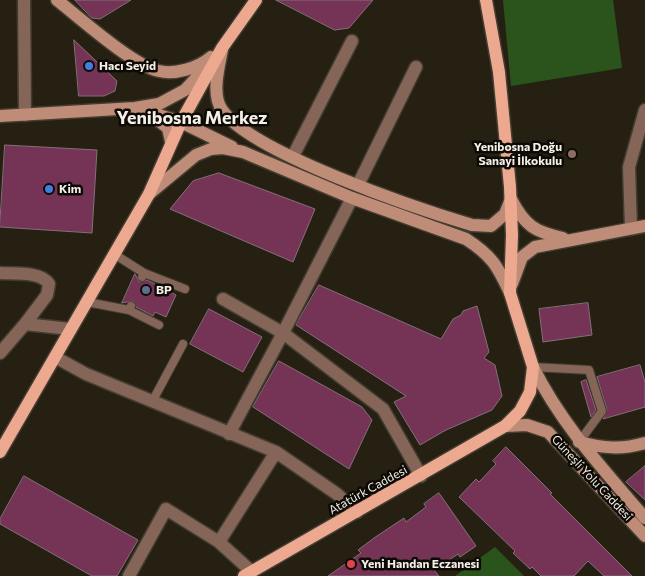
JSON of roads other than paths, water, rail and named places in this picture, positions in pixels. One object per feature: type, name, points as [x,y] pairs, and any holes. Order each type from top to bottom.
[{"type":"main road","points":[[57,0],[118,48],[159,71],[177,71],[193,67],[208,60],[222,48]]},
{"type":"main road","points":[[0,116],[135,108],[159,104],[185,90],[222,48],[256,0]]},
{"type":"main road","points":[[486,0],[499,72],[511,199],[510,293]]},
{"type":"main road","points":[[0,452],[149,194],[181,122],[222,48]]},
{"type":"main road","points":[[222,48],[217,82],[221,109],[246,133],[358,185],[451,219],[483,227],[491,226],[498,221],[511,199]]},
{"type":"main road","points":[[135,108],[181,122],[243,152],[352,198],[466,238],[481,248],[496,264],[510,293],[533,367]]},
{"type":"main road","points":[[135,108],[162,122],[168,128],[172,142]]},
{"type":"main road","points":[[149,194],[196,155],[211,149],[243,152]]},
{"type":"main road","points":[[511,199],[519,215],[540,233],[568,240]]},
{"type":"main road","points":[[510,293],[522,257],[535,247],[645,226]]},
{"type":"main road","name":"Atatürk Caddesi","points":[[248,574],[505,426],[520,411],[530,392],[533,367]]},
{"type":"main road","name":"Güneşli Yolu Caddesi","points":[[533,367],[548,397],[579,442],[645,518]]},
{"type":"main road","name":"Güneşli Yolu Caddesi","points":[[505,426],[527,425],[548,432],[645,536]]},
{"type":"main road","points":[[579,442],[601,448],[626,448],[645,443]]},
{"type":"street","points":[[24,0],[25,115]]},
{"type":"street","points":[[293,156],[352,41]]},
{"type":"street","points":[[358,185],[416,67]]},
{"type":"street","points":[[631,228],[629,167],[645,110]]},
{"type":"street","points":[[229,434],[352,198]]},
{"type":"street","points":[[0,273],[40,276],[49,284],[47,295],[26,324],[0,353]]},
{"type":"street","points":[[223,299],[283,333],[382,409],[421,476]]},
{"type":"street","points":[[26,324],[70,330]]},
{"type":"street","points":[[56,356],[86,374],[276,452],[337,494],[357,512]]},
{"type":"street","points":[[218,542],[276,452]]},
{"type":"street","points":[[129,576],[166,509],[218,542],[248,574]]},
{"type":"lane","points":[[114,254],[143,275],[185,288]]},
{"type":"lane","points":[[87,302],[130,308],[159,326]]},
{"type":"lane","points":[[152,402],[183,344]]},
{"type":"lane","points":[[533,367],[589,370],[602,411],[579,442]]},
{"type":"place","name":"Hacı Seyid","points":[[89,66]]},
{"type":"place","name":"Yenibosna Doğu Sanayi İlkokulu","points":[[572,154]]},
{"type":"place","name":"Kim","points":[[49,189]]},
{"type":"place","name":"BP","points":[[146,290]]},
{"type":"place","name":"Yeni Handan Eczanesi","points":[[351,564]]},
{"type":"district","name":"Yenibosna Merkez","points":[[192,118]]}]
